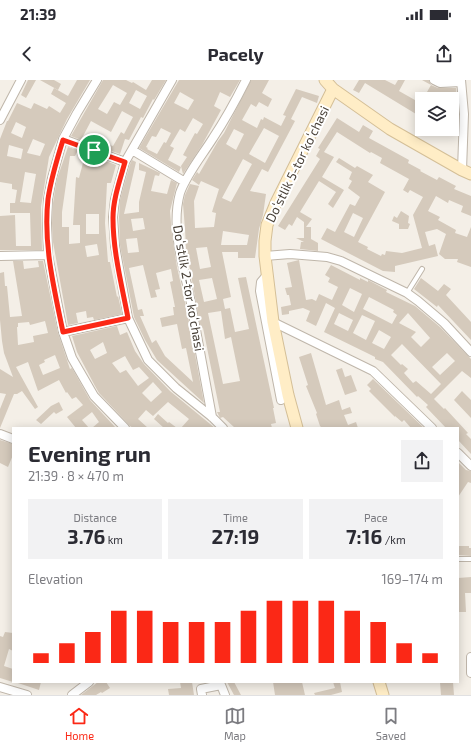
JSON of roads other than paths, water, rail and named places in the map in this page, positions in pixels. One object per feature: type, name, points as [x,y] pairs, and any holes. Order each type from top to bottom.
[{"type":"street","points":[[0,120],[21,80]]},
{"type":"street","points":[[97,80],[63,140],[52,178],[48,199],[48,255],[63,332],[72,358],[94,396],[124,427]]},
{"type":"street","points":[[172,80],[125,162],[115,199],[113,217],[115,246],[128,318],[148,360],[176,388],[222,427]]},
{"type":"street","name":"Doʻstlik 2-tor koʻchasi","points":[[212,417],[176,231],[177,207],[185,182],[220,128],[246,80]]},
{"type":"street","points":[[325,80],[333,89],[390,129],[466,172],[468,116],[461,81],[440,83],[434,80]]},
{"type":"street","name":"Doʻstlik 5-tor koʻchasi","points":[[297,427],[288,395],[273,322],[265,256],[265,241],[267,225],[276,203],[333,89]]},
{"type":"street","points":[[63,140],[125,162]]},
{"type":"street","points":[[132,150],[185,182]]},
{"type":"street","points":[[265,256],[290,254],[326,257],[341,261],[407,293],[444,322],[471,352]]},
{"type":"street","points":[[0,256],[48,255]]},
{"type":"street","points":[[268,275],[262,282],[260,292],[281,400]]},
{"type":"street","points":[[63,332],[128,318]]},
{"type":"street","points":[[273,322],[373,371],[431,427]]},
{"type":"street","points":[[0,434],[12,439]]},
{"type":"street","points":[[459,454],[471,466]]},
{"type":"street","points":[[471,656],[471,673]]},
{"type":"street","points":[[72,695],[87,683]]},
{"type":"street","points":[[202,695],[201,689],[220,683],[226,695]]},
{"type":"street","points":[[379,683],[383,695]]},
{"type":"street","points":[[0,687],[27,695]]},
{"type":"lane","points":[[407,293],[422,270]]},
{"type":"lane","points":[[459,559],[471,559]]}]
